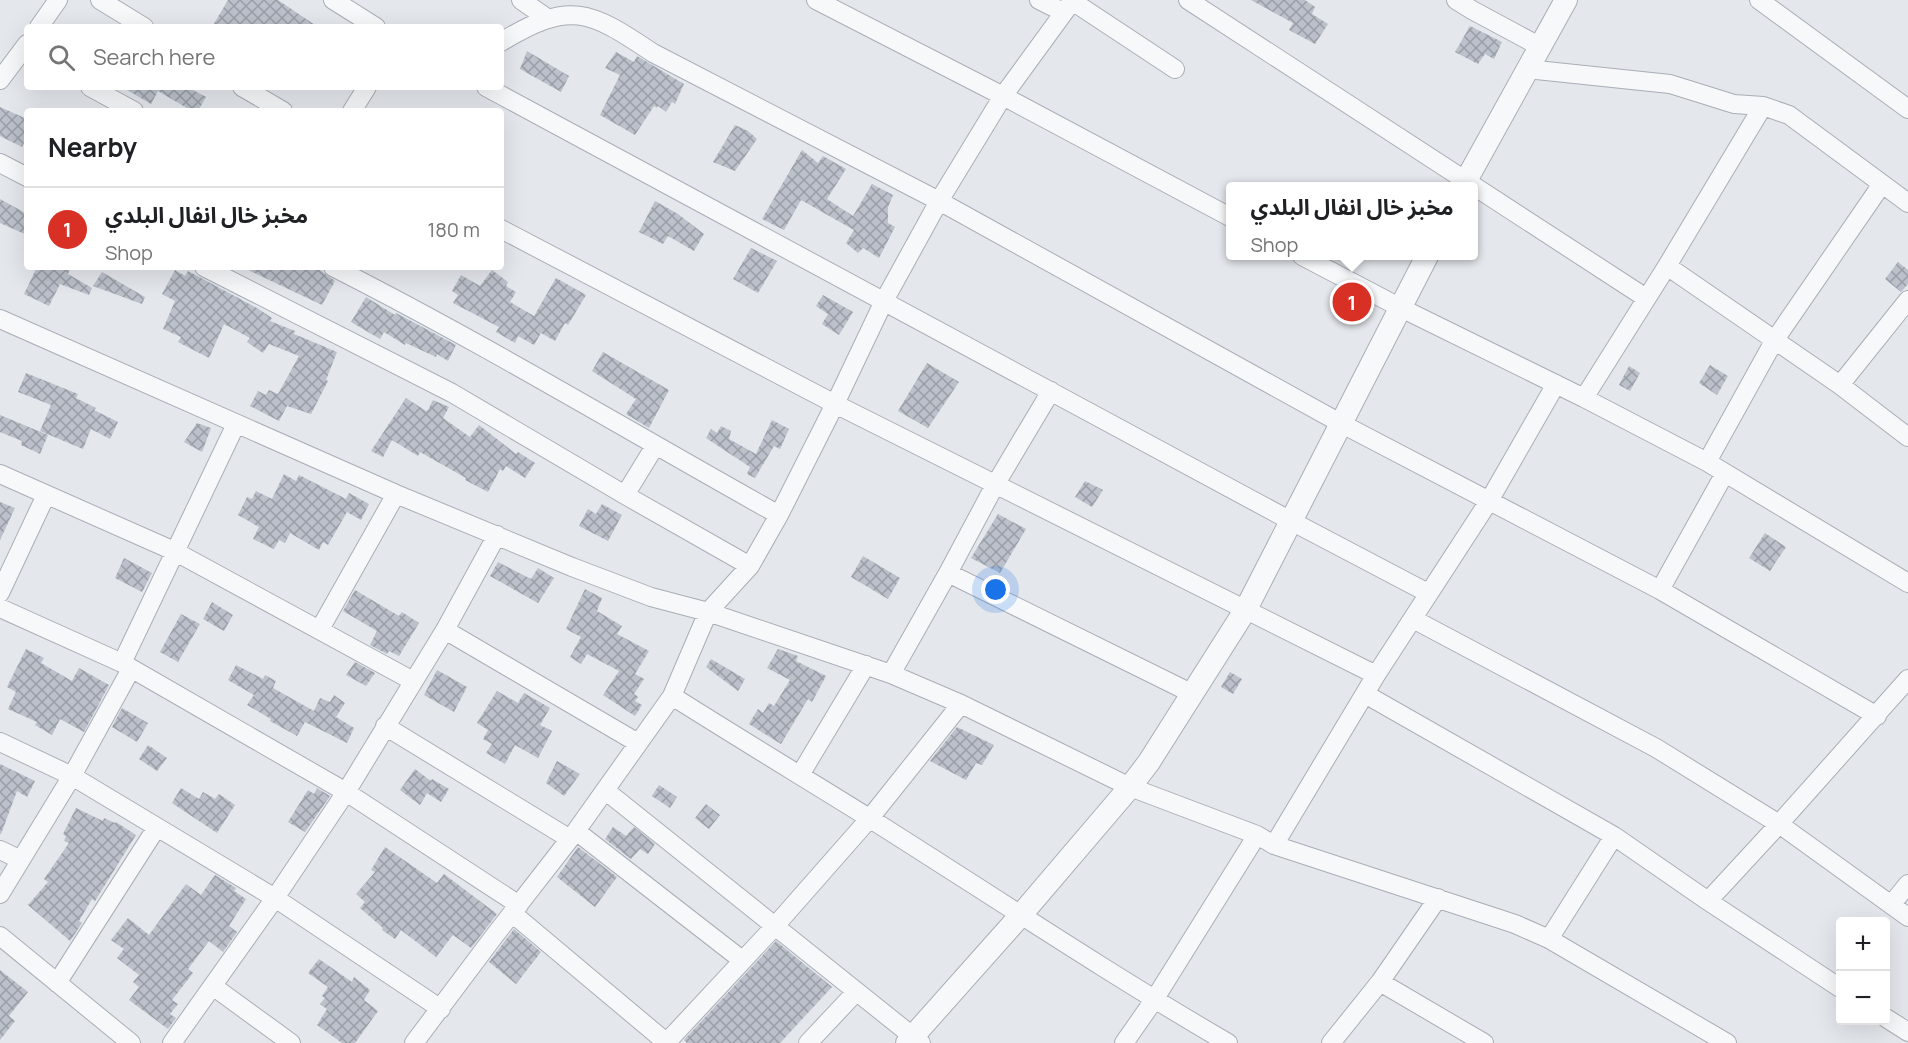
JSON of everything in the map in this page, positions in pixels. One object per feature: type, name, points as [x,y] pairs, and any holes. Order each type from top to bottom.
[{"type":"street","points":[[41,24],[58,0]]},
{"type":"street","points":[[100,0],[139,24]]},
{"type":"street","points":[[333,0],[371,24]]},
{"type":"street","points":[[521,0],[544,16]]},
{"type":"street","points":[[816,0],[1226,215]]},
{"type":"street","points":[[1039,0],[1069,4],[1175,69]]},
{"type":"street","points":[[1188,0],[1462,182]]},
{"type":"street","points":[[1456,0],[1539,46]]},
{"type":"street","points":[[1465,182],[1566,0]]},
{"type":"street","points":[[1759,0],[1783,7],[1908,109]]},
{"type":"street","points":[[414,1043],[573,835],[672,696],[708,612],[750,566],[779,515],[884,301],[939,201],[1003,96],[1069,4]]},
{"type":"street","points":[[504,40],[544,16],[564,11],[582,13],[609,23],[653,53],[939,201],[1342,424],[1660,590],[1877,716]]},
{"type":"street","points":[[0,80],[24,51]]},
{"type":"street","points":[[1527,69],[1670,84],[1734,104],[1763,106],[1790,115],[1908,203]]},
{"type":"street","points":[[96,90],[128,108]]},
{"type":"street","points":[[247,90],[278,108]]},
{"type":"street","points":[[354,108],[365,90]]},
{"type":"street","points":[[492,90],[1428,593]]},
{"type":"street","points":[[1584,398],[1763,106]]},
{"type":"street","points":[[0,164],[24,176]]},
{"type":"street","points":[[1707,462],[1774,341],[1882,184]]},
{"type":"street","points":[[1478,192],[1646,298]]},
{"type":"street","points":[[504,231],[835,404],[1376,675]]},
{"type":"street","points":[[1311,260],[1401,308],[1584,398],[1707,462],[1908,583]]},
{"type":"street","points":[[606,790],[914,1041],[1149,762],[1246,609],[1425,260]]},
{"type":"street","points":[[1667,266],[1840,385],[1908,437]]},
{"type":"street","points":[[210,270],[452,393],[750,566]]},
{"type":"street","points":[[339,270],[483,346],[779,515]]},
{"type":"street","points":[[1840,385],[1908,300]]},
{"type":"street","points":[[0,319],[396,494],[572,567],[651,597],[708,612],[891,674],[962,704],[1130,787],[1257,835],[1274,845],[1515,924],[1549,939],[1714,1040]]},
{"type":"street","points":[[1274,845],[1376,675],[1489,501],[1556,384]]},
{"type":"street","points":[[891,674],[995,485],[1051,391]]},
{"type":"street","points":[[0,894],[72,776],[127,666],[174,551],[236,424]]},
{"type":"street","points":[[625,495],[655,446]]},
{"type":"street","points":[[1660,590],[1725,473]]},
{"type":"street","points":[[0,474],[174,551],[413,681]]},
{"type":"street","points":[[320,629],[396,494]]},
{"type":"street","points":[[0,593],[46,495]]},
{"type":"street","points":[[172,1043],[214,987],[346,792],[445,630],[497,535]]},
{"type":"street","points":[[948,573],[1193,694]]},
{"type":"street","points":[[0,608],[127,666],[346,792],[515,909],[666,1043],[775,926],[870,818],[962,704]]},
{"type":"street","points":[[1413,619],[1656,748],[1779,824],[1908,917]]},
{"type":"street","points":[[445,630],[638,743]]},
{"type":"street","points":[[800,775],[866,665]]},
{"type":"street","points":[[1708,901],[1908,679]]},
{"type":"street","points":[[1365,694],[1614,836],[1836,985]]},
{"type":"street","points":[[672,696],[870,818],[1154,1000],[1228,1043]]},
{"type":"street","points":[[385,726],[573,835],[742,960]]},
{"type":"street","points":[[0,742],[72,776],[275,898],[441,1009]]},
{"type":"street","points":[[57,983],[157,827]]},
{"type":"street","points":[[1124,1043],[1154,1000],[1257,835]]},
{"type":"street","points":[[1549,939],[1614,836]]},
{"type":"street","points":[[0,850],[21,860]]},
{"type":"street","points":[[1892,905],[1908,884]]},
{"type":"street","points":[[1331,1043],[1380,982],[1438,898]]},
{"type":"street","points":[[0,936],[131,1043]]},
{"type":"street","points":[[1380,982],[1484,1043]]},
{"type":"street","points":[[214,987],[291,1043]]},
{"type":"street","points":[[808,1043],[856,992]]},
{"type":"street","points":[[1890,1021],[1908,1032]]},
{"type":"building","points":[[228,0],[278,0],[314,24],[214,24]]},
{"type":"building","points":[[1251,0],[1305,0],[1315,7],[1312,14],[1328,24],[1315,44],[1289,30],[1293,23]]},
{"type":"building","points":[[1470,26],[1502,42],[1494,59],[1485,54],[1478,64],[1455,52]]},
{"type":"building","points":[[527,51],[569,76],[561,92],[520,69]]},
{"type":"building","points":[[616,52],[634,62],[637,56],[684,84],[675,104],[672,102],[666,112],[654,106],[635,135],[600,115],[620,75],[605,68]]},
{"type":"building","points":[[127,90],[193,90],[206,97],[200,108],[187,108],[158,91],[151,104]]},
{"type":"building","points":[[0,107],[24,118],[22,147],[0,136]]},
{"type":"building","points":[[735,125],[748,131],[757,139],[735,171],[713,162]]},
{"type":"building","points":[[802,150],[818,163],[823,156],[846,169],[827,199],[853,216],[872,184],[893,195],[888,207],[888,223],[895,227],[879,258],[863,248],[858,253],[846,243],[854,230],[801,200],[784,230],[762,219]]},
{"type":"building","points":[[0,199],[24,212],[24,234],[0,223]]},
{"type":"building","points":[[655,201],[678,214],[704,234],[694,251],[668,236],[663,244],[639,232]]},
{"type":"building","points":[[751,248],[777,261],[758,293],[733,279]]},
{"type":"building","points":[[1898,262],[1908,270],[1908,284],[1901,292],[1885,279]]},
{"type":"building","points":[[36,270],[70,270],[68,274],[92,288],[89,295],[60,284],[49,306],[24,294]]},
{"type":"building","points":[[175,270],[185,276],[188,271],[257,308],[272,318],[270,321],[337,352],[326,380],[328,381],[311,414],[287,406],[279,421],[250,406],[258,391],[266,395],[269,390],[278,394],[299,356],[269,344],[263,353],[247,342],[250,338],[224,324],[209,358],[178,342],[181,337],[163,329],[175,301],[162,294]]},
{"type":"building","points":[[248,270],[320,270],[335,281],[322,305]]},
{"type":"building","points":[[492,270],[508,282],[506,286],[516,292],[510,302],[534,316],[556,278],[586,295],[568,325],[565,323],[555,341],[541,333],[534,345],[518,336],[515,343],[496,332],[499,327],[453,303],[458,295],[452,291],[461,275],[480,286]]},
{"type":"building","points":[[102,272],[145,297],[142,304],[93,286]]},
{"type":"building","points":[[823,295],[853,312],[839,335],[822,324],[828,314],[816,306]]},
{"type":"building","points":[[366,297],[395,315],[396,313],[456,345],[448,361],[437,354],[436,357],[406,343],[405,345],[384,332],[380,339],[351,322]]},
{"type":"building","points":[[603,352],[669,390],[649,428],[626,414],[636,399],[592,371]]},
{"type":"building","points":[[927,363],[959,382],[928,428],[898,411]]},
{"type":"building","points":[[1710,365],[1728,376],[1717,395],[1699,383]]},
{"type":"building","points":[[1629,366],[1640,373],[1630,391],[1619,385]]},
{"type":"building","points":[[26,373],[78,394],[76,398],[118,422],[110,439],[91,429],[83,449],[40,431],[51,405],[18,392]]},
{"type":"building","points":[[406,398],[426,411],[433,400],[449,407],[443,418],[470,437],[479,425],[516,454],[518,452],[535,463],[525,478],[506,466],[503,471],[500,469],[488,492],[420,452],[418,456],[392,440],[383,457],[371,451]]},
{"type":"building","points":[[0,415],[48,435],[40,454],[21,445],[22,441],[0,432]]},
{"type":"building","points":[[772,420],[789,429],[780,449],[774,446],[755,478],[747,474],[750,467],[706,438],[711,429],[717,433],[721,426],[731,431],[729,439],[756,454]]},
{"type":"building","points":[[197,423],[211,428],[202,452],[184,442]]},
{"type":"building","points":[[284,474],[296,481],[299,475],[346,499],[349,493],[369,504],[361,520],[347,512],[328,545],[323,542],[319,550],[290,533],[285,543],[279,540],[274,549],[253,539],[259,527],[238,515],[247,497],[252,499],[256,491],[272,499]]},
{"type":"building","points":[[1085,481],[1103,490],[1092,507],[1075,497]]},
{"type":"building","points":[[0,502],[15,508],[0,540]]},
{"type":"building","points":[[602,504],[622,515],[608,541],[579,526],[588,509],[596,514]]},
{"type":"building","points":[[998,514],[1026,529],[1000,573],[971,558]]},
{"type":"building","points":[[1765,533],[1786,547],[1770,571],[1749,558]]},
{"type":"building","points":[[863,556],[900,578],[888,599],[851,577]]},
{"type":"building","points":[[124,558],[152,573],[142,592],[115,578]]},
{"type":"building","points":[[498,562],[531,579],[538,568],[554,578],[538,603],[490,576]]},
{"type":"building","points":[[585,589],[602,598],[597,611],[622,626],[617,634],[649,651],[635,674],[644,679],[634,694],[638,697],[635,701],[642,705],[635,716],[603,695],[619,671],[587,654],[581,664],[570,657],[581,637],[566,629]]},
{"type":"building","points":[[355,590],[399,616],[402,612],[419,623],[399,656],[389,651],[387,654],[370,645],[377,631],[343,611]]},
{"type":"building","points":[[212,602],[233,615],[224,631],[203,619]]},
{"type":"building","points":[[181,614],[200,624],[178,662],[160,652]]},
{"type":"building","points":[[26,649],[44,658],[41,663],[72,681],[79,668],[109,685],[84,732],[60,719],[52,735],[35,725],[37,722],[8,709],[16,692],[7,687]]},
{"type":"building","points":[[778,649],[798,656],[796,661],[826,676],[812,702],[808,699],[781,744],[749,724],[758,709],[763,713],[769,703],[774,706],[790,680],[767,668]]},
{"type":"building","points":[[711,659],[745,679],[738,691],[706,667]]},
{"type":"building","points":[[355,662],[375,673],[366,686],[346,675]]},
{"type":"building","points":[[236,665],[263,679],[265,675],[276,681],[273,688],[314,711],[320,698],[330,702],[334,695],[345,703],[336,717],[354,728],[347,743],[305,722],[297,736],[247,705],[254,695],[228,680]]},
{"type":"building","points":[[437,670],[467,687],[454,712],[424,695]]},
{"type":"building","points":[[1230,672],[1242,679],[1233,694],[1221,687]]},
{"type":"building","points":[[497,691],[518,703],[524,693],[550,708],[540,725],[552,731],[538,758],[515,745],[505,764],[486,753],[492,744],[483,739],[488,730],[477,723]]},
{"type":"building","points":[[122,708],[148,723],[137,742],[112,727]]},
{"type":"building","points":[[957,727],[994,745],[982,765],[976,763],[966,780],[930,761]]},
{"type":"building","points":[[148,745],[167,758],[157,771],[139,759]]},
{"type":"building","points":[[557,761],[580,774],[564,796],[546,783]]},
{"type":"building","points":[[0,764],[35,781],[27,797],[17,791],[1,834],[0,834]]},
{"type":"building","points":[[415,769],[431,781],[432,779],[449,789],[441,802],[427,793],[420,805],[400,790]]},
{"type":"building","points":[[659,785],[677,797],[670,808],[652,796]]},
{"type":"building","points":[[181,788],[199,799],[203,792],[215,799],[219,794],[235,805],[217,833],[172,803]]},
{"type":"building","points":[[317,788],[330,796],[305,832],[288,822],[308,790],[314,794]]},
{"type":"building","points":[[706,804],[720,815],[709,829],[695,818]]},
{"type":"building","points":[[76,808],[103,821],[104,818],[116,822],[136,835],[95,901],[92,899],[79,921],[82,923],[70,941],[28,905],[48,882],[44,879],[69,843],[64,841],[66,836],[63,834]]},
{"type":"building","points":[[613,827],[626,836],[634,827],[655,844],[648,854],[640,849],[631,859],[605,839]]},
{"type":"building","points":[[385,847],[437,883],[444,874],[497,914],[471,948],[453,935],[436,957],[401,930],[395,939],[382,930],[383,928],[360,908],[365,902],[356,894],[375,872],[371,870]]},
{"type":"building","points":[[578,847],[617,877],[595,907],[557,877]]},
{"type":"building","points":[[215,875],[236,888],[234,891],[246,899],[229,926],[237,932],[223,952],[209,941],[188,969],[193,973],[172,1000],[178,1004],[170,1014],[176,1018],[168,1029],[129,1000],[139,987],[133,982],[139,975],[117,958],[124,949],[111,940],[128,918],[149,935],[186,884],[201,895]]},
{"type":"building","points":[[514,929],[541,952],[516,984],[489,962]]},
{"type":"building","points":[[776,941],[832,987],[780,1043],[687,1043],[684,1040]]},
{"type":"building","points":[[319,959],[352,982],[354,977],[370,990],[364,1000],[378,1011],[355,1043],[342,1043],[317,1025],[327,1009],[320,1004],[325,998],[322,996],[328,987],[308,973]]},
{"type":"building","points":[[0,970],[28,992],[9,1016],[15,1021],[0,1040]]},
{"type":"place","name":"مخبز خال انفال البلدي","points":[[1352,302]]}]
